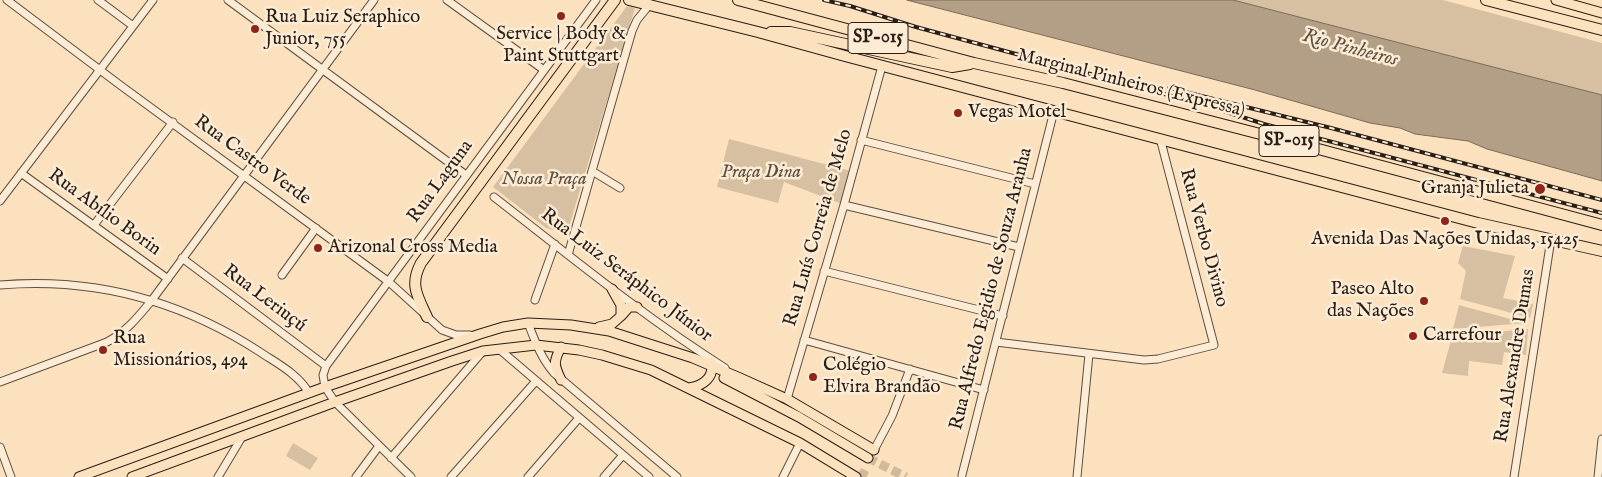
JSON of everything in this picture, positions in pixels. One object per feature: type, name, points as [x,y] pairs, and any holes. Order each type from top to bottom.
[{"type":"highway","points":[[427,317],[414,288],[417,270],[462,206],[615,0]]},
{"type":"highway","points":[[629,0],[758,32],[1470,221],[1602,251]]},
{"type":"highway","name":"Marginal Pinheiros (Expressa)","points":[[738,0],[974,64],[1063,83],[1322,150],[1602,226]]},
{"type":"highway","points":[[1486,0],[1602,30]]},
{"type":"highway","points":[[758,32],[790,32],[952,67],[974,64]]},
{"type":"main road","points":[[1556,0],[1602,13]]},
{"type":"main road","points":[[612,289],[621,305],[621,316]]},
{"type":"main road","points":[[594,328],[612,324],[629,307],[637,307]]},
{"type":"main road","points":[[79,477],[325,387],[480,334],[528,322],[594,328],[693,358],[787,399],[871,454]]},
{"type":"main road","points":[[132,477],[335,402],[483,351],[536,345],[594,353],[652,370],[800,443],[857,474]]},
{"type":"main road","points":[[561,347],[555,362],[555,367],[561,380]]},
{"type":"main road","points":[[689,388],[702,385],[712,366]]},
{"type":"main road","points":[[712,366],[799,417],[871,454]]},
{"type":"main road","points":[[721,403],[750,411],[775,423],[857,474]]},
{"type":"street","name":"Rua Castro Verde","points":[[7,0],[389,282],[442,330],[451,334],[480,334]]},
{"type":"street","points":[[98,0],[132,26]]},
{"type":"street","points":[[0,201],[153,0]]},
{"type":"street","points":[[228,0],[466,175]]},
{"type":"street","points":[[0,382],[107,342],[118,336],[134,322],[168,279],[374,0]]},
{"type":"street","points":[[447,0],[544,70]]},
{"type":"street","name":"Rua Laguna","points":[[326,366],[596,0]]},
{"type":"street","points":[[568,255],[632,31],[637,20],[650,4]]},
{"type":"street","name":"Rua Luís Correia de Melo","points":[[787,399],[844,205],[882,66]]},
{"type":"street","name":"Rua Alfredo Egidio de Souza Aranha","points":[[962,475],[1054,111]]},
{"type":"street","points":[[94,225],[172,122]]},
{"type":"street","name":"Rua Verbo Divino","points":[[1089,354],[1144,360],[1214,345],[1160,138]]},
{"type":"street","points":[[861,140],[1035,184]]},
{"type":"street","points":[[592,171],[620,188]]},
{"type":"street","name":"Rua Abílio Borin","points":[[21,173],[168,279]]},
{"type":"street","name":"Rua Luiz Seráphico Júnior","points":[[494,197],[712,366]]},
{"type":"street","points":[[844,205],[1019,248]]},
{"type":"street","points":[[282,275],[316,228]]},
{"type":"street","name":"Rua Alexandre Dumas","points":[[1514,477],[1551,240]]},
{"type":"street","points":[[535,300],[555,244]]},
{"type":"street","name":"Rua Leriuçú","points":[[182,258],[326,366]]},
{"type":"street","points":[[824,271],[1003,316]]},
{"type":"street","points":[[0,285],[27,283],[83,285],[128,293],[152,300],[193,316],[235,336],[298,378],[309,393]]},
{"type":"street","points":[[528,322],[536,345],[550,368],[561,380],[677,477]]},
{"type":"street","points":[[804,340],[984,390]]},
{"type":"street","points":[[996,342],[1089,354],[1077,477]]},
{"type":"street","points":[[500,348],[649,477]]},
{"type":"street","points":[[391,458],[483,351]]},
{"type":"street","points":[[326,366],[324,375],[325,387],[335,402],[411,477]]},
{"type":"street","points":[[871,454],[892,416],[910,369]]},
{"type":"street","points":[[451,477],[536,380]]},
{"type":"street","points":[[528,477],[579,418]]},
{"type":"street","points":[[218,477],[242,437]]},
{"type":"street","points":[[1598,477],[1602,440]]},
{"type":"street","points":[[783,477],[800,443]]},
{"type":"street","points":[[356,477],[379,446]]},
{"type":"street","points":[[0,447],[11,477]]},
{"type":"street","points":[[604,477],[623,455]]},
{"type":"green space","points":[[1233,0],[1443,0],[1602,43],[1602,95]]},
{"type":"green space","name":"Nossa Praça","points":[[627,6],[635,8],[567,233],[546,228],[493,187]]},
{"type":"green space","name":"Praça Dina","points":[[729,139],[851,171],[842,204],[784,182],[778,203],[717,187]]},
{"type":"green space","points":[[1463,246],[1515,256],[1503,298],[1533,304],[1530,318],[1460,299],[1466,271],[1458,263]]},
{"type":"green space","points":[[1459,305],[1525,323],[1453,329]]},
{"type":"green space","points":[[1528,329],[1526,355],[1504,352],[1502,365],[1469,361],[1468,376],[1442,373],[1453,339],[1461,335]]},
{"type":"green space","points":[[293,443],[318,458],[310,470],[286,456]]},
{"type":"water","name":"Rio Pinheiros","points":[[907,0],[1233,0],[1602,95],[1602,181],[1487,149],[1468,141],[1415,134],[1400,128],[1370,123],[1255,90]]},
{"type":"tunnel","points":[[868,458],[906,477]]},
{"type":"tunnel","points":[[859,472],[869,477]]},
{"type":"railway","points":[[824,0],[850,6],[916,27],[1205,105],[1264,124],[1602,213]]},
{"type":"railway","points":[[1169,88],[1331,128],[1602,200]]},
{"type":"place","name":"Service | Body & Paint Stuttgart","points":[[561,16]]},
{"type":"place","name":"Rua Luiz Seraphico Junior, 755","points":[[255,29]]},
{"type":"place","name":"Vegas Motel","points":[[958,113]]},
{"type":"place","name":"Granja Julieta","points":[[1540,189]]},
{"type":"place","name":"Avenida Das Nações Unidas, 15425","points":[[1445,221]]},
{"type":"place","name":"Arizonal Cross Media","points":[[318,248]]},
{"type":"place","name":"Paseo Alto das Nações","points":[[1424,301]]},
{"type":"place","name":"Carrefour","points":[[1413,336]]},
{"type":"place","name":"Rua Missionários, 494","points":[[103,350]]},
{"type":"place","name":"Colégio Elvira Brandão","points":[[813,377]]}]
